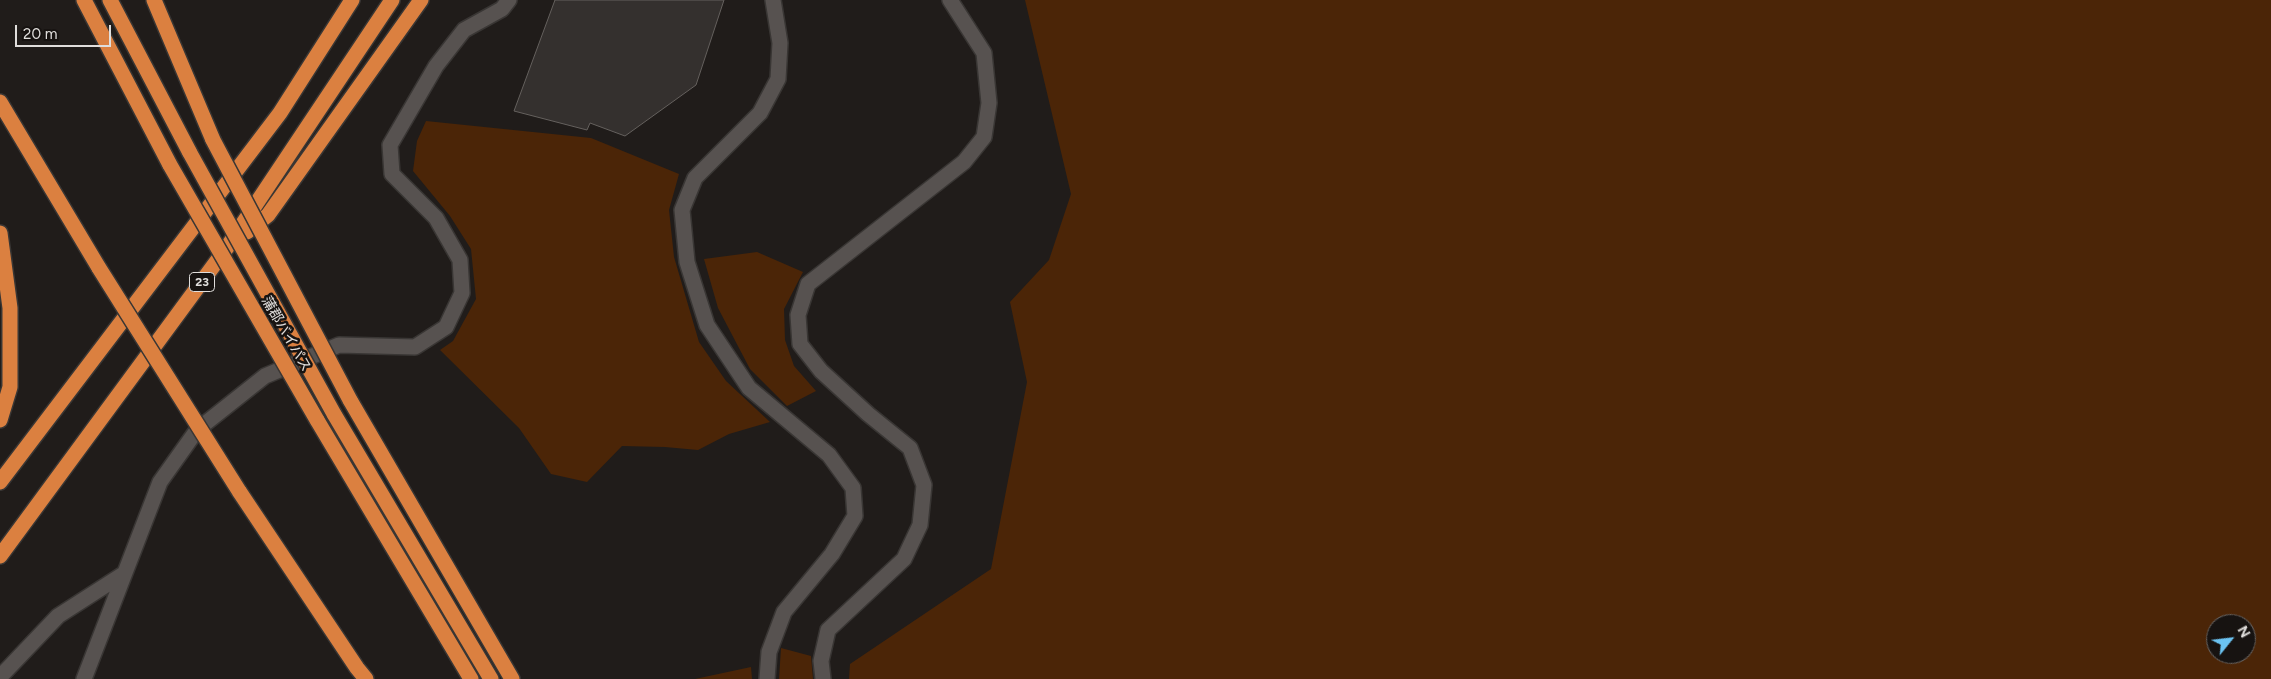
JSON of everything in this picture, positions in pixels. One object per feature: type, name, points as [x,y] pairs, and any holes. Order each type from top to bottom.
[{"type":"highway","name":"蒲郡バイパス","points":[[84,0],[170,166],[470,679]]},
{"type":"highway","name":"蒲郡バイパス","points":[[110,0],[190,153],[334,414],[491,679]]},
{"type":"highway","points":[[154,0],[213,140],[350,400],[512,679]]},
{"type":"highway","points":[[0,482],[280,113],[352,0]]},
{"type":"highway","name":"23","points":[[0,556],[228,246],[392,0]]},
{"type":"highway","name":"23","points":[[228,246],[268,215],[421,0]]},
{"type":"highway","points":[[0,102],[98,268],[239,491],[366,679]]},
{"type":"highway","points":[[0,233],[10,308],[10,388],[0,420]]},
{"type":"street","points":[[84,679],[160,482],[197,430],[265,376],[339,345],[415,347],[446,328],[462,292],[460,260],[436,218],[392,174],[390,145],[436,66],[464,30],[502,9],[509,0]]},
{"type":"street","points":[[767,679],[769,652],[784,612],[832,554],[855,516],[853,488],[829,455],[749,388],[707,326],[687,262],[682,210],[695,178],[760,113],[778,79],[780,43],[773,0]]},
{"type":"street","points":[[822,679],[821,661],[828,630],[904,560],[920,525],[924,485],[910,448],[868,414],[821,371],[805,351],[800,344],[798,315],[808,284],[964,162],[984,137],[989,103],[984,53],[950,0]]},
{"type":"street","points":[[0,677],[58,616],[124,573]]},
{"type":"shaded area","points":[[1025,0],[2271,0],[2271,679],[849,679],[850,664],[991,569],[1027,382],[1010,302],[1049,260],[1071,194]]},
{"type":"shaded area","points":[[426,121],[591,138],[679,174],[669,210],[674,257],[699,342],[726,381],[770,422],[729,434],[698,450],[622,446],[587,482],[551,474],[519,428],[440,350],[453,341],[476,299],[471,249],[450,216],[413,171],[417,141]]},
{"type":"shaded area","points":[[757,252],[803,272],[784,309],[785,340],[794,366],[816,391],[787,406],[750,369],[718,308],[704,259]]},
{"type":"shaded area","points":[[781,648],[811,656],[813,679],[779,679]]},
{"type":"shaded area","points":[[751,667],[752,679],[695,679]]},
{"type":"building","points":[[555,0],[724,0],[696,85],[625,136],[590,123],[587,130],[514,111]]}]
